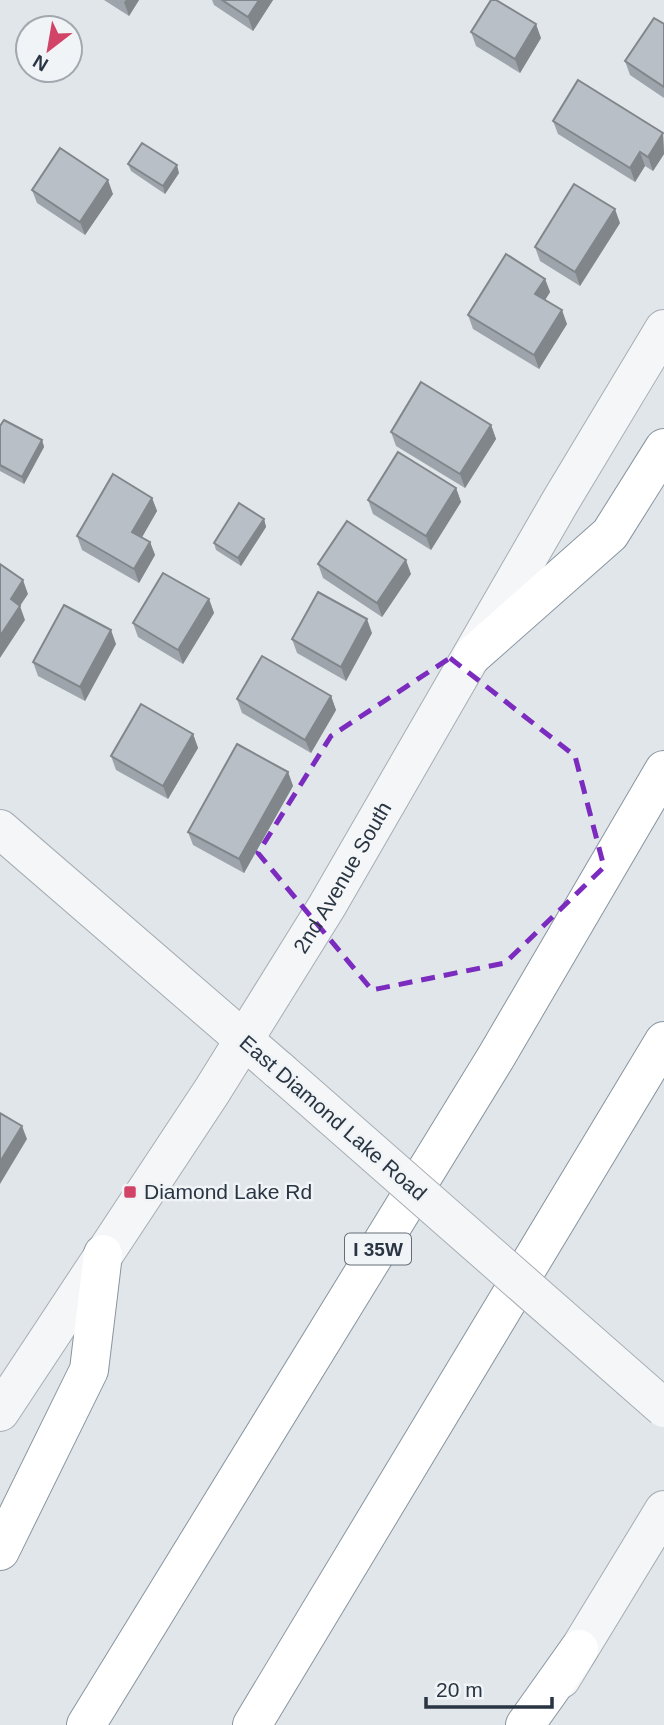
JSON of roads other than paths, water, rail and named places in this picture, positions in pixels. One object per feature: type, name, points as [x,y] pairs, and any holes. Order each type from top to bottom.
[{"type":"highway","points":[[473,655],[610,534],[664,448]]},
{"type":"highway","name":"I 35W","points":[[86,1725],[488,1069],[664,770]]},
{"type":"highway","points":[[252,1725],[664,1041]]},
{"type":"highway","points":[[0,1550],[89,1370],[103,1254]]},
{"type":"highway","points":[[525,1725],[579,1649]]},
{"type":"street","name":"2nd Avenue South","points":[[0,1412],[212,1091],[327,906],[560,502],[664,329]]},
{"type":"street","name":"East Diamond Lake Road","points":[[0,828],[664,1408]]},
{"type":"street","points":[[533,1725],[664,1510]]},
{"type":"place","name":"Diamond Lake Rd","points":[[130,1192]]}]
